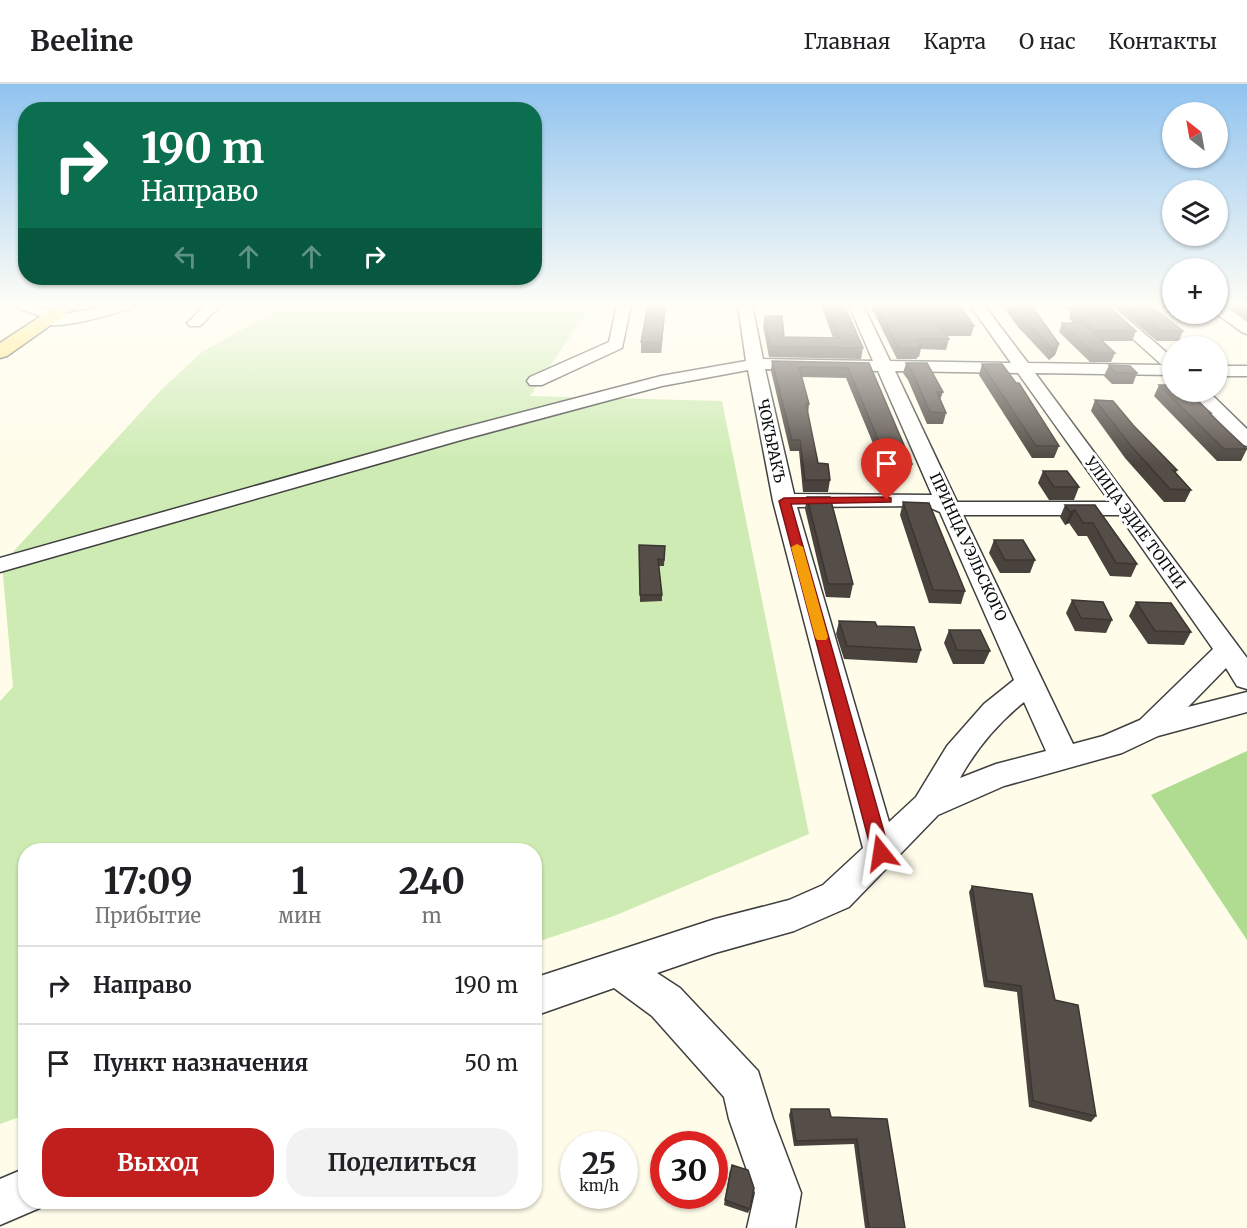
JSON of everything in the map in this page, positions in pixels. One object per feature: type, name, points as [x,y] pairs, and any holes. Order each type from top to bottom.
[{"type":"street","points":[[536,381],[586,358]]},
{"type":"street","name":"ЧОКЪРАКЪ","points":[[754,358],[784,501],[881,853]]},
{"type":"street","name":"ПРИНЦА УЭЛЬСКОГО","points":[[879,358],[1064,758]]},
{"type":"street","name":"УЛИЦА ЭДИЕ ТОПЧИ","points":[[1016,358],[1228,650],[1247,680]]},
{"type":"street","points":[[0,565],[454,436],[662,381],[755,364],[1162,368]]},
{"type":"street","points":[[1228,371],[1247,371]]},
{"type":"street","points":[[1209,402],[1247,440]]},
{"type":"street","points":[[784,501],[928,500],[950,508],[1124,509]]},
{"type":"street","points":[[1149,728],[1228,650]]},
{"type":"street","points":[[542,994],[715,936],[794,915],[836,896],[927,806],[958,754],[994,711],[1030,682]]},
{"type":"street","points":[[927,806],[996,776],[1111,745],[1149,728],[1247,702]]},
{"type":"street","points":[[618,968],[666,1002],[743,1086],[751,1119],[778,1193],[771,1228]]},
{"type":"street","points":[[0,1202],[18,1194]]},
{"type":"green space","points":[[195,358],[555,358],[530,396],[722,401],[809,834],[614,916],[542,940],[542,843],[18,843],[18,1118],[0,1124],[0,701],[13,687],[2,564],[162,389]]},
{"type":"green space","points":[[1247,751],[1247,940],[1151,795]]},
{"type":"building","points":[[772,361],[869,363],[912,464],[888,463],[848,368],[799,367],[809,404],[806,404],[818,463],[828,464],[830,480],[805,480],[800,440],[792,440]]},
{"type":"building","points":[[906,363],[927,363],[943,392],[937,392],[946,413],[930,412],[911,369]]},
{"type":"building","points":[[982,364],[1002,364],[1016,383],[1019,383],[1059,446],[1036,446]]},
{"type":"building","points":[[1109,365],[1130,366],[1137,373],[1116,373]]},
{"type":"building","points":[[1095,400],[1113,401],[1177,470],[1173,470],[1191,490],[1170,489],[1131,446]]},
{"type":"building","points":[[1176,402],[1198,402],[1247,449],[1224,449]]},
{"type":"building","points":[[1043,471],[1067,471],[1079,487],[1054,487]]},
{"type":"building","points":[[807,497],[830,497],[853,584],[828,584]]},
{"type":"building","points":[[903,502],[929,503],[965,591],[933,590]]},
{"type":"building","points":[[1065,505],[1095,505],[1137,564],[1116,563],[1093,523],[1083,523],[1075,510],[1070,512]]},
{"type":"building","points":[[994,540],[1023,540],[1035,560],[1005,560]]},
{"type":"building","points":[[639,545],[665,546],[664,560],[658,559],[662,595],[640,595]]},
{"type":"building","points":[[1072,600],[1103,602],[1112,620],[1081,618]]},
{"type":"building","points":[[1136,602],[1171,603],[1191,632],[1155,631]]},
{"type":"building","points":[[839,621],[875,622],[877,626],[914,627],[921,650],[847,646]]},
{"type":"building","points":[[949,630],[980,630],[990,651],[957,650]]},
{"type":"building","points":[[972,886],[1032,894],[1055,1000],[1078,1005],[1096,1116],[1033,1101],[1021,986],[987,981]]},
{"type":"building","points":[[791,1109],[829,1109],[831,1117],[887,1119],[905,1228],[869,1228],[857,1139],[796,1141]]},
{"type":"building","points":[[732,1165],[748,1170],[754,1188],[750,1209],[728,1201]]},
{"type":"slow traffic","points":[[797,547],[822,637]]},
{"type":"route","points":[[881,853],[784,501],[887,500]]}]
